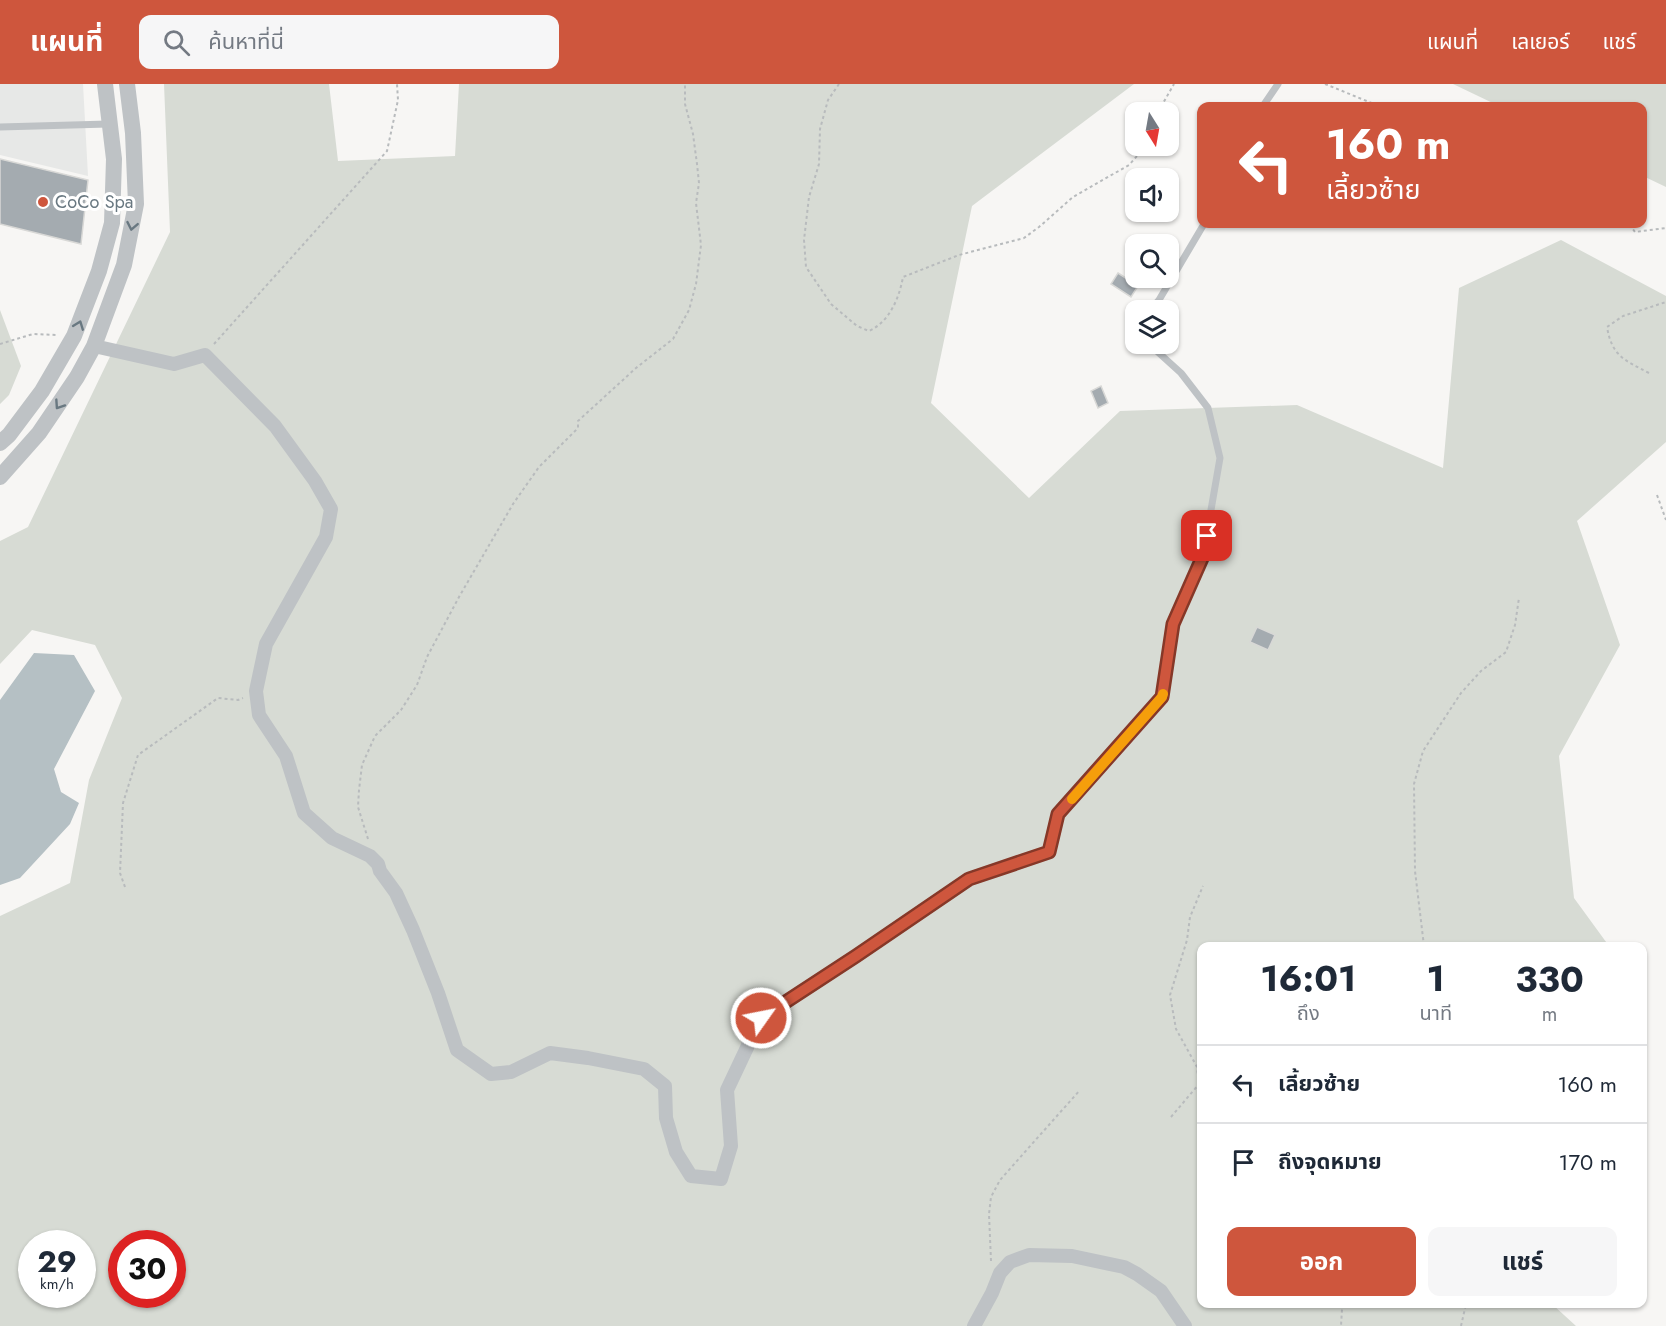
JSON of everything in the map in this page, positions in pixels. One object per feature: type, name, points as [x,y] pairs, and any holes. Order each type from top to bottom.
[{"type":"street","points":[[0,443],[9,435],[42,391],[74,336],[99,271],[112,223],[114,159],[105,84]]},
{"type":"street","points":[[0,477],[39,434],[77,376],[94,346],[124,265],[136,204],[134,142],[127,84]]},
{"type":"street","points":[[109,118],[130,109]]},
{"type":"street","points":[[113,145],[134,142]]},
{"type":"street","points":[[94,346],[174,364],[205,355],[275,426],[315,481],[331,509],[326,537],[266,644],[256,691],[260,715],[286,756],[304,813],[332,838],[370,856],[378,864],[380,871],[396,893],[438,993],[457,1050],[491,1074],[511,1072],[550,1053],[644,1069],[666,1086],[666,1118],[676,1152],[691,1176],[721,1179],[731,1146],[727,1090],[761,1018],[969,879],[1049,852],[1058,814],[1162,697],[1173,624]]},
{"type":"street","points":[[974,1326],[1000,1274],[1010,1262],[1029,1255],[1072,1256],[1115,1264],[1137,1274],[1161,1290],[1185,1326]]},
{"type":"lane","points":[[1266,102],[1278,84]]},
{"type":"lane","points":[[0,127],[109,118]]},
{"type":"lane","points":[[1159,300],[1202,228]]},
{"type":"lane","points":[[1160,354],[1181,373],[1208,408],[1220,458],[1203,556],[1173,624]]},
{"type":"path","points":[[205,355],[387,151],[398,100],[397,84]]},
{"type":"path","points":[[378,864],[358,807],[362,765],[375,735],[400,710],[417,685],[427,657],[485,550],[539,467],[578,428],[578,421],[636,368],[673,339],[689,310],[696,284],[701,245],[696,203],[699,183],[698,164],[693,134],[684,104],[685,84]]},
{"type":"path","points":[[839,84],[828,100],[820,129],[819,164],[807,207],[804,240],[806,267],[831,304],[857,327],[869,331],[878,327],[887,316],[900,292],[903,278],[958,255],[1023,238],[1074,197],[1130,165],[1138,156]]},
{"type":"path","points":[[1163,102],[1173,84]]},
{"type":"path","points":[[1325,84],[1369,102]]},
{"type":"path","points":[[1632,228],[1635,232],[1666,228]]},
{"type":"path","points":[[1649,373],[1622,358],[1610,343],[1606,327],[1623,316],[1666,302]]},
{"type":"path","points":[[0,344],[33,334],[74,336]]},
{"type":"path","points":[[1657,495],[1666,520]]},
{"type":"path","points":[[1424,942],[1415,871],[1414,784],[1423,751],[1461,693],[1480,671],[1506,652],[1515,625],[1519,598]]},
{"type":"path","points":[[125,887],[120,873],[123,803],[138,755],[218,698],[238,700],[256,691]]},
{"type":"path","points":[[1197,1067],[1176,1029],[1170,995],[1186,940],[1190,917],[1203,886]]},
{"type":"path","points":[[1171,1117],[1197,1086]]},
{"type":"path","points":[[1000,1274],[991,1268],[989,1214],[991,1197],[1000,1180],[1080,1090]]},
{"type":"path","points":[[1341,1326],[1342,1308]]},
{"type":"path","points":[[1461,1326],[1465,1308]]},
{"type":"shaded area","points":[[0,84],[83,84],[88,176],[0,155]]},
{"type":"shaded area","points":[[164,84],[329,84],[338,161],[455,156],[459,84],[1134,84],[972,206],[931,403],[1029,498],[1120,411],[1297,405],[1443,468],[1459,288],[1561,240],[1666,296],[1666,442],[1577,521],[1620,645],[1559,756],[1574,898],[1606,942],[1197,942],[1197,1308],[1556,1308],[1576,1326],[0,1326],[0,916],[70,883],[89,780],[122,698],[95,645],[32,630],[0,664],[0,541],[28,527],[170,232]]},
{"type":"shaded area","points":[[1453,84],[1666,84],[1666,187],[1647,178],[1647,102],[1491,102]]},
{"type":"shaded area","points":[[0,310],[21,366],[9,395],[0,404]]},
{"type":"shaded area","points":[[34,653],[74,655],[95,691],[54,769],[61,792],[79,803],[70,824],[20,878],[0,885],[0,700]]},
{"type":"building","name":"CoCo Spa","points":[[0,159],[88,180],[81,244],[0,224]]},
{"type":"building","points":[[1118,273],[1125,278],[1125,288],[1137,288],[1131,297],[1111,284]]},
{"type":"building","points":[[1101,386],[1108,403],[1098,408],[1091,391]]},
{"type":"building","points":[[1257,627],[1275,635],[1268,650],[1250,642]]},
{"type":"slow traffic","points":[[1072,799],[1163,694]]},
{"type":"place","name":"CoCo Spa","points":[[43,202]]},
{"type":"route","points":[[761,1018],[969,879],[1049,852],[1058,814],[1162,697],[1173,624],[1203,556],[1207,536]]}]
